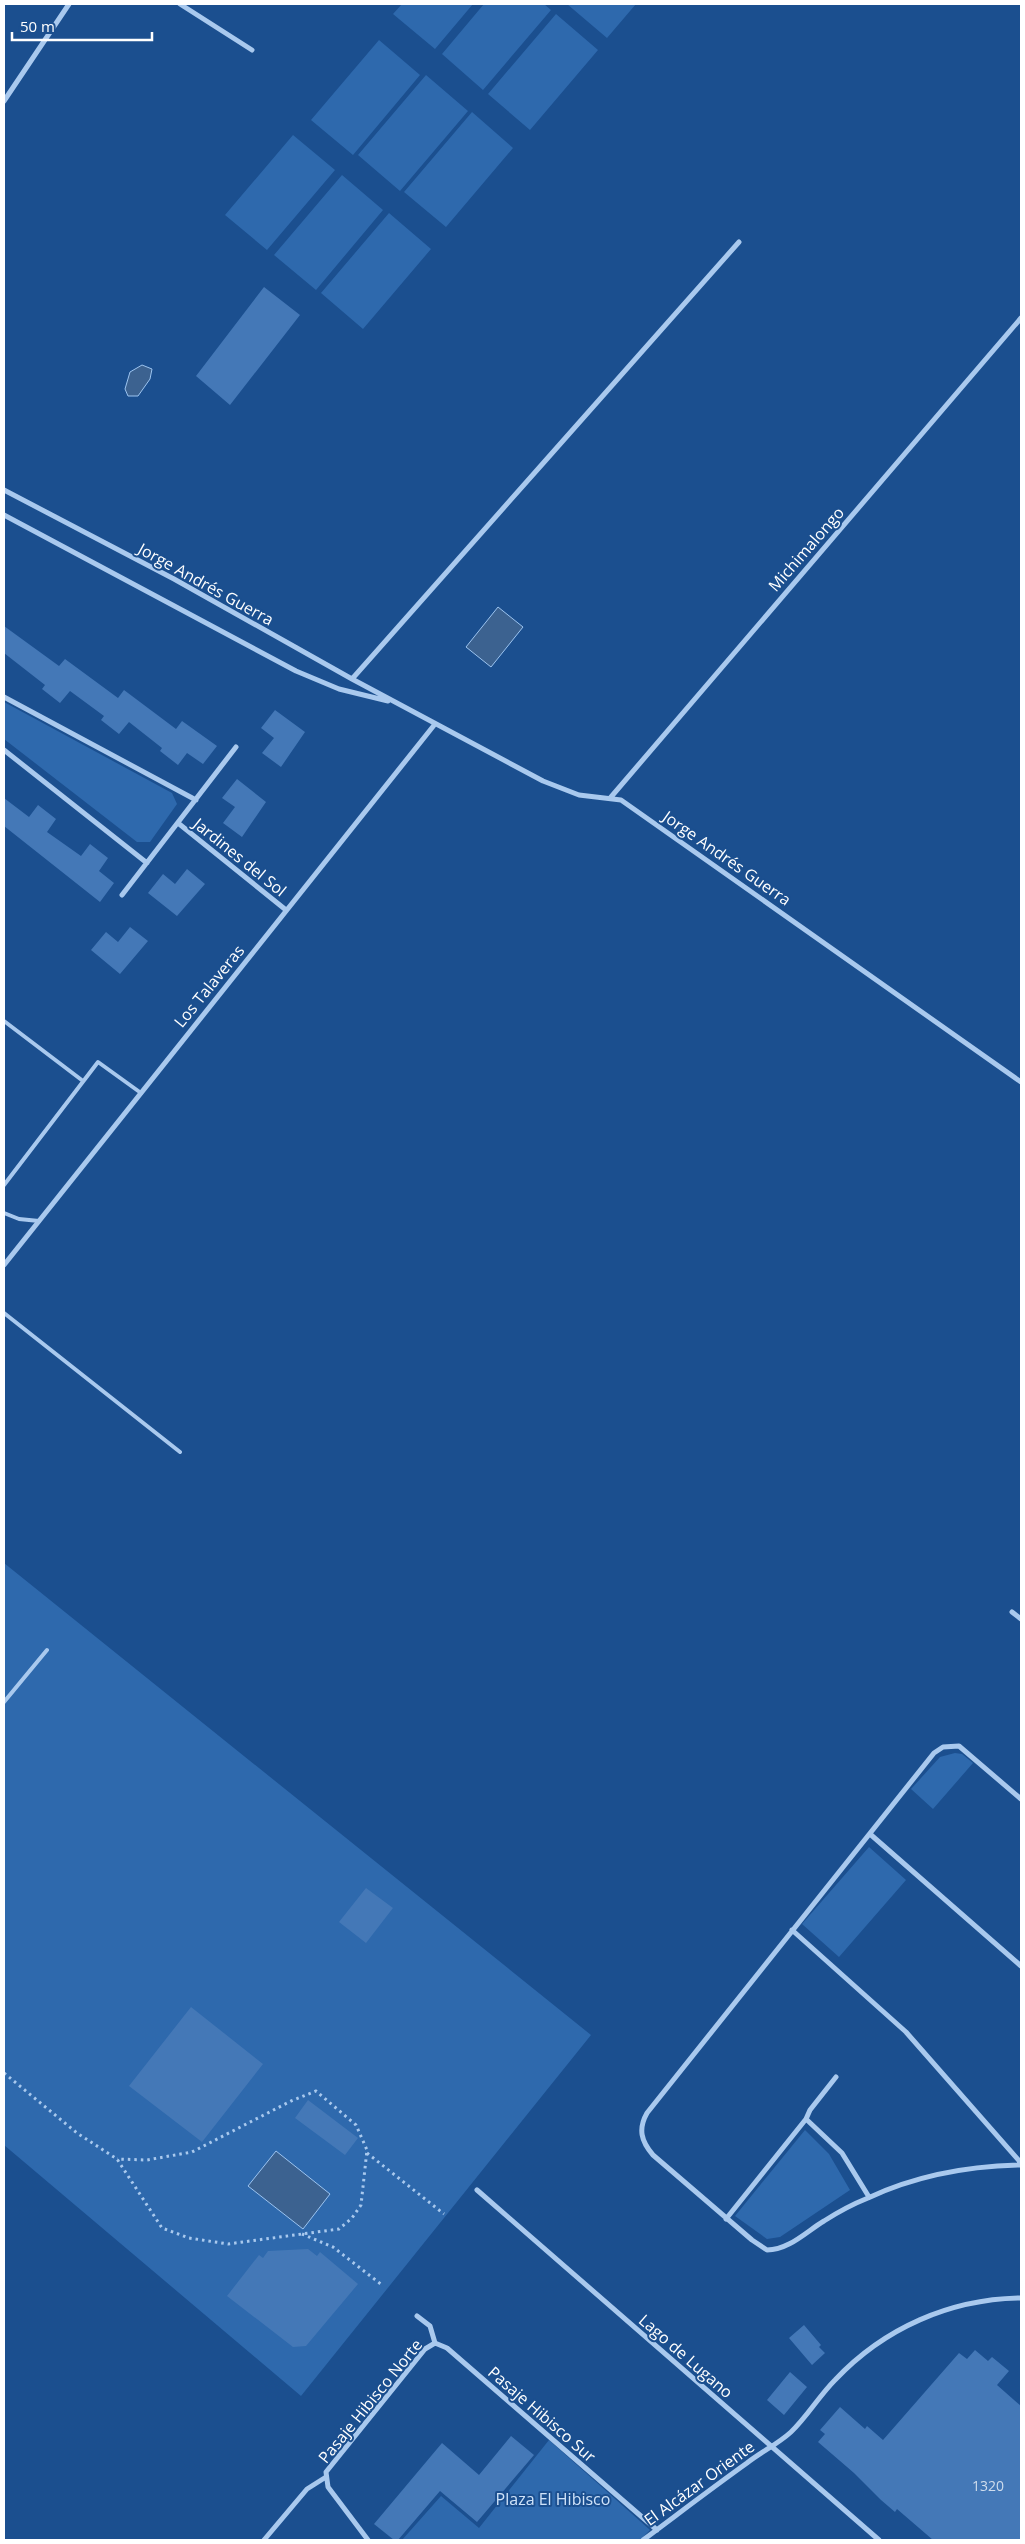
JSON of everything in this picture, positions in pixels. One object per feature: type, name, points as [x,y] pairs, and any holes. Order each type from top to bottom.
[{"type":"street","points":[[4,101],[69,4]]},
{"type":"street","points":[[180,4],[252,50]]},
{"type":"street","points":[[352,679],[525,481],[572,432],[740,242]]},
{"type":"street","name":"Michimalongo","points":[[611,797],[1021,318]]},
{"type":"street","name":"Jorge Andrés Guerra","points":[[4,490],[174,579],[435,724],[563,789],[579,795],[611,797],[632,806],[1021,1082]]},
{"type":"street","name":"Jorge Andrés Guerra","points":[[4,515],[296,671],[339,689],[395,702]]},
{"type":"street","points":[[4,696],[196,800]]},
{"type":"street","name":"Los Talaveras","points":[[4,1265],[435,724]]},
{"type":"street","points":[[122,895],[236,747]]},
{"type":"street","points":[[4,750],[147,863]]},
{"type":"street","name":"Jardines del Sol","points":[[178,823],[286,910]]},
{"type":"street","points":[[1012,1612],[1021,1620]]},
{"type":"street","points":[[1021,1799],[964,1749],[950,1746],[934,1753],[647,2113],[641,2126],[643,2142],[653,2155],[726,2219],[764,2248],[778,2249],[868,2197],[889,2189],[942,2174],[1021,2164]]},
{"type":"street","points":[[870,1834],[1021,1966]]},
{"type":"street","points":[[792,1930],[906,2032],[1021,2164]]},
{"type":"street","points":[[726,2219],[806,2119],[810,2110],[836,2077]]},
{"type":"street","points":[[806,2119],[842,2153],[868,2197]]},
{"type":"street","name":"Lago de Lugano","points":[[477,2190],[879,2540]]},
{"type":"street","name":"El Alcázar Oriente","points":[[643,2540],[791,2432],[850,2364],[897,2331],[916,2320],[958,2305],[993,2299],[1021,2298]]},
{"type":"street","points":[[417,2316],[430,2326],[435,2343]]},
{"type":"street","name":"Pasaje Hibisco Norte","points":[[264,2540],[307,2490],[326,2478],[331,2464],[418,2356],[435,2343]]},
{"type":"street","name":"Pasaje Hibisco Sur","points":[[435,2343],[447,2348],[657,2530]]},
{"type":"street","points":[[326,2478],[331,2492],[368,2540]]},
{"type":"lane","points":[[4,1021],[83,1081]]},
{"type":"lane","points":[[4,1185],[98,1062],[140,1093]]},
{"type":"lane","points":[[4,1213],[19,1219],[39,1221]]},
{"type":"lane","points":[[4,1313],[180,1452]]},
{"type":"lane","points":[[4,1702],[47,1650]]},
{"type":"path","points":[[4,2073],[77,2133],[117,2159],[162,2228],[189,2238],[228,2244],[339,2229],[352,2218],[361,2205],[367,2153],[356,2125],[316,2091],[291,2101],[192,2152],[147,2160],[117,2159]]},
{"type":"path","points":[[367,2153],[444,2214]]},
{"type":"path","points":[[301,2234],[333,2247],[382,2285]]},
{"type":"green space","points":[[402,4],[473,4],[435,49],[393,14]]},
{"type":"green space","points":[[484,4],[544,4],[551,10],[483,90],[442,54]]},
{"type":"green space","points":[[567,4],[636,4],[607,38]]},
{"type":"green space","points":[[556,14],[598,50],[530,130],[488,94]]},
{"type":"green space","points":[[379,40],[420,75],[353,155],[311,120]]},
{"type":"green space","points":[[426,75],[468,111],[400,191],[358,155]]},
{"type":"green space","points":[[472,112],[513,148],[446,227],[404,192]]},
{"type":"green space","points":[[293,135],[335,170],[267,250],[225,215]]},
{"type":"green space","points":[[342,175],[383,210],[316,290],[274,255]]},
{"type":"green space","points":[[389,213],[431,249],[363,329],[321,293]]},
{"type":"green space","points":[[4,702],[172,793],[177,804],[150,842],[137,842],[4,739]]},
{"type":"green space","points":[[4,1563],[591,2035],[301,2396],[4,2145]]},
{"type":"green space","points":[[955,1753],[962,1754],[973,1763],[933,1809],[911,1789],[940,1757]]},
{"type":"green space","points":[[869,1847],[906,1880],[839,1957],[802,1924]]},
{"type":"green space","points":[[805,2130],[829,2154],[850,2190],[780,2237],[767,2239],[735,2216]]},
{"type":"green space","name":"Plaza El Hibisco","points":[[549,2440],[650,2530],[640,2540],[402,2540],[441,2496],[479,2528]]},
{"type":"shaded area","points":[[142,365],[152,369],[150,379],[138,396],[128,396],[125,389],[130,372]]},
{"type":"shaded area","points":[[498,607],[523,627],[491,667],[466,647]]},
{"type":"shaded area","points":[[276,2151],[330,2194],[303,2229],[248,2186]]},
{"type":"building","points":[[264,287],[300,315],[230,405],[196,376]]},
{"type":"building","points":[[4,626],[59,666],[65,659],[118,698],[124,690],[176,729],[182,721],[217,746],[203,764],[187,753],[178,765],[160,751],[162,748],[129,722],[119,734],[101,720],[104,716],[70,691],[60,703],[42,689],[45,685],[4,653]]},
{"type":"building","points":[[275,710],[305,732],[281,767],[262,753],[274,738],[261,728]]},
{"type":"building","points":[[237,779],[266,802],[242,837],[223,823],[235,807],[222,798]]},
{"type":"building","points":[[4,798],[29,817],[38,805],[56,819],[47,832],[81,856],[90,844],[108,858],[99,871],[114,883],[100,902],[4,826]]},
{"type":"building","points":[[187,869],[205,884],[177,916],[148,893],[163,874],[175,884]]},
{"type":"building","points":[[130,927],[148,941],[120,974],[91,950],[106,932],[118,942]]},
{"type":"building","points":[[366,1888],[393,1908],[366,1943],[339,1922]]},
{"type":"building","points":[[191,2007],[263,2064],[202,2142],[129,2086]]},
{"type":"building","points":[[308,2100],[358,2138],[345,2155],[295,2118]]},
{"type":"building","points":[[308,2249],[317,2256],[320,2252],[358,2284],[306,2346],[293,2347],[227,2296],[259,2255],[263,2258],[268,2251]]},
{"type":"building","points":[[804,2325],[821,2345],[819,2347],[825,2353],[812,2365],[789,2338]]},
{"type":"building","points":[[975,2350],[988,2361],[992,2357],[1009,2371],[997,2385],[1021,2406],[1021,2540],[933,2540],[897,2509],[895,2512],[818,2442],[825,2434],[820,2430],[840,2407],[865,2429],[867,2426],[883,2440],[959,2353],[967,2359]]},
{"type":"building","points":[[790,2372],[807,2387],[784,2415],[767,2400]]},
{"type":"building","points":[[511,2436],[534,2455],[477,2522],[440,2491],[398,2540],[394,2540],[374,2524],[442,2443],[479,2475]]}]
